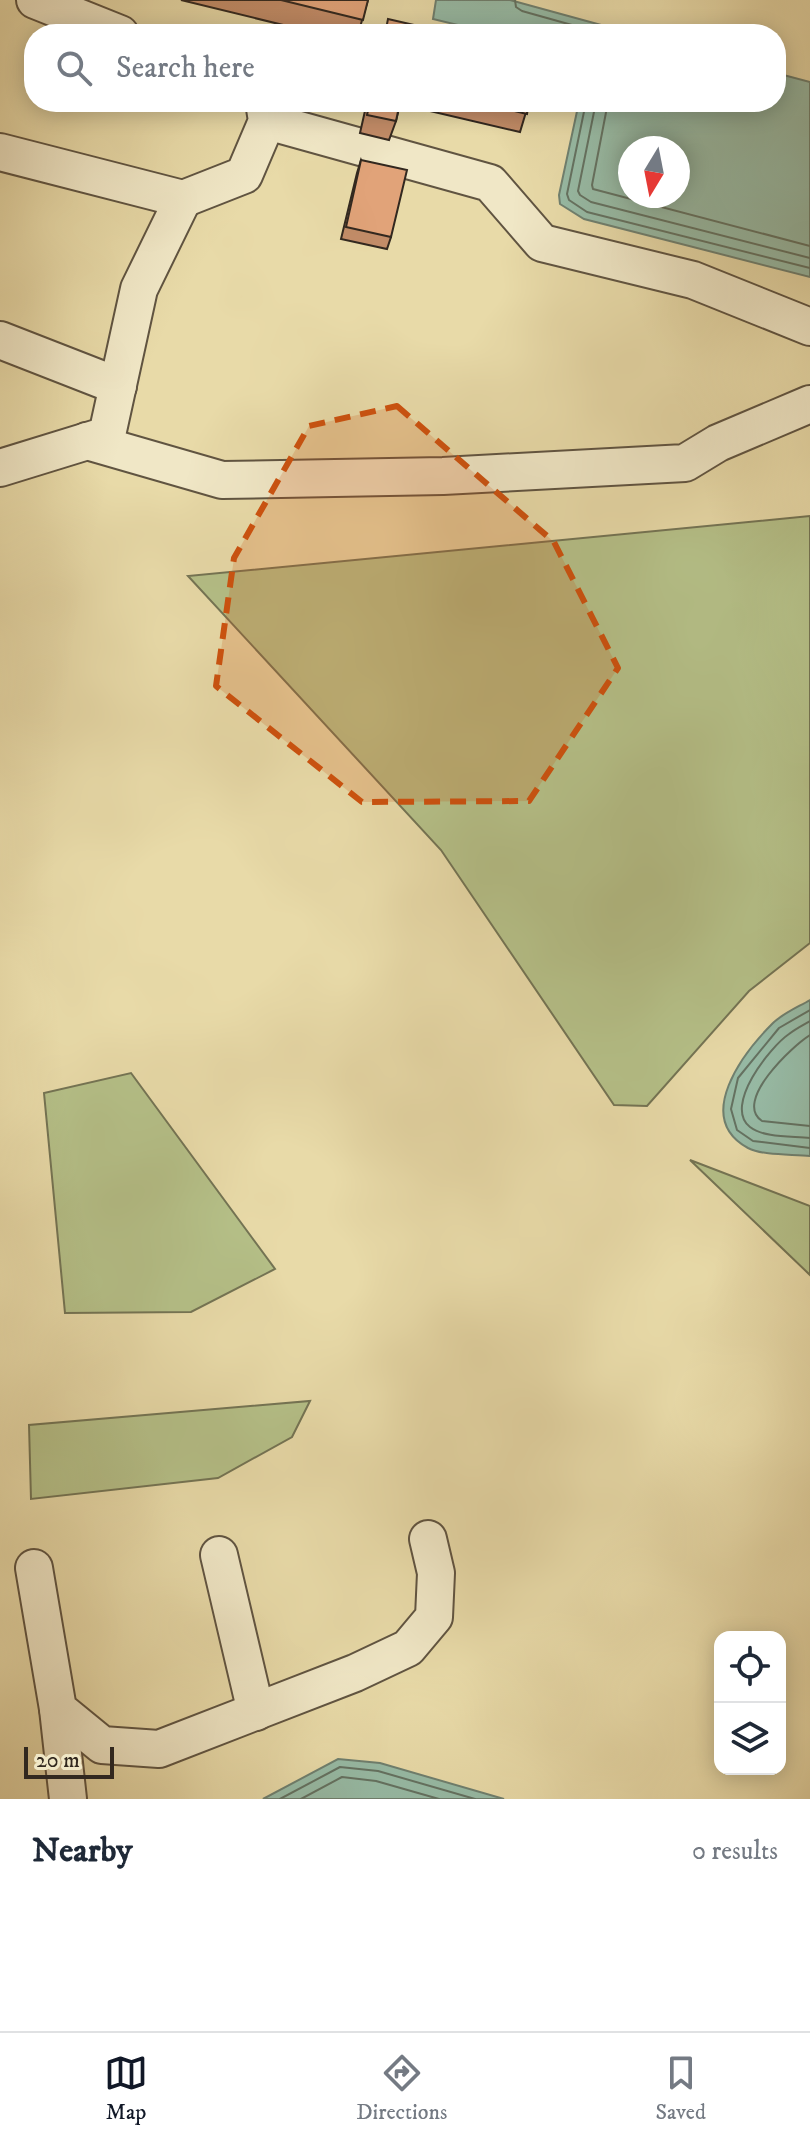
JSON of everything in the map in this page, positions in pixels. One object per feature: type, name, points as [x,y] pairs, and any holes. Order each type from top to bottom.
[{"type":"lane","points":[[35,0],[95,24]]},
{"type":"lane","points":[[0,152],[183,199],[244,175],[266,112]]},
{"type":"lane","points":[[269,112],[490,183],[542,243],[693,280],[810,327]]},
{"type":"lane","points":[[0,468],[107,435],[139,289],[183,199]]},
{"type":"lane","points":[[0,340],[118,386]]},
{"type":"lane","points":[[87,441],[222,480],[443,476],[685,463],[718,443],[810,404]]},
{"type":"lane","points":[[58,1709],[102,1745],[159,1749],[355,1673],[408,1648],[434,1617],[436,1573],[428,1539]]},
{"type":"lane","points":[[219,1555],[256,1712]]},
{"type":"lane","points":[[34,1568],[58,1709],[68,1799]]},
{"type":"highlighted area","points":[[397,406],[554,542],[618,668],[529,801],[362,802],[216,686],[234,558],[309,426]]},
{"type":"green space","points":[[810,516],[810,943],[749,991],[647,1106],[614,1105],[441,850],[188,576]]},
{"type":"green space","points":[[131,1073],[275,1269],[191,1312],[65,1313],[44,1093]]},
{"type":"green space","points":[[690,1160],[810,1206],[810,1275]]},
{"type":"green space","points":[[310,1401],[292,1437],[218,1478],[31,1499],[29,1425]]},
{"type":"water","points":[[436,0],[510,0],[598,24],[454,24],[433,19]]},
{"type":"water","points":[[786,76],[810,82],[810,277],[584,219],[560,204],[559,195],[577,112],[786,112]]},
{"type":"water","points":[[810,1000],[810,1156],[755,1151],[732,1135],[724,1120],[724,1103],[729,1086],[737,1068],[773,1023]]},
{"type":"water","points":[[338,1759],[380,1763],[504,1799],[263,1799]]},
{"type":"building","points":[[281,0],[368,0],[363,20]]},
{"type":"building","points":[[388,19],[410,24],[387,24]]},
{"type":"building","points":[[368,112],[398,112],[396,121],[367,115]]},
{"type":"building","points":[[361,160],[407,170],[391,237],[346,227]]}]
